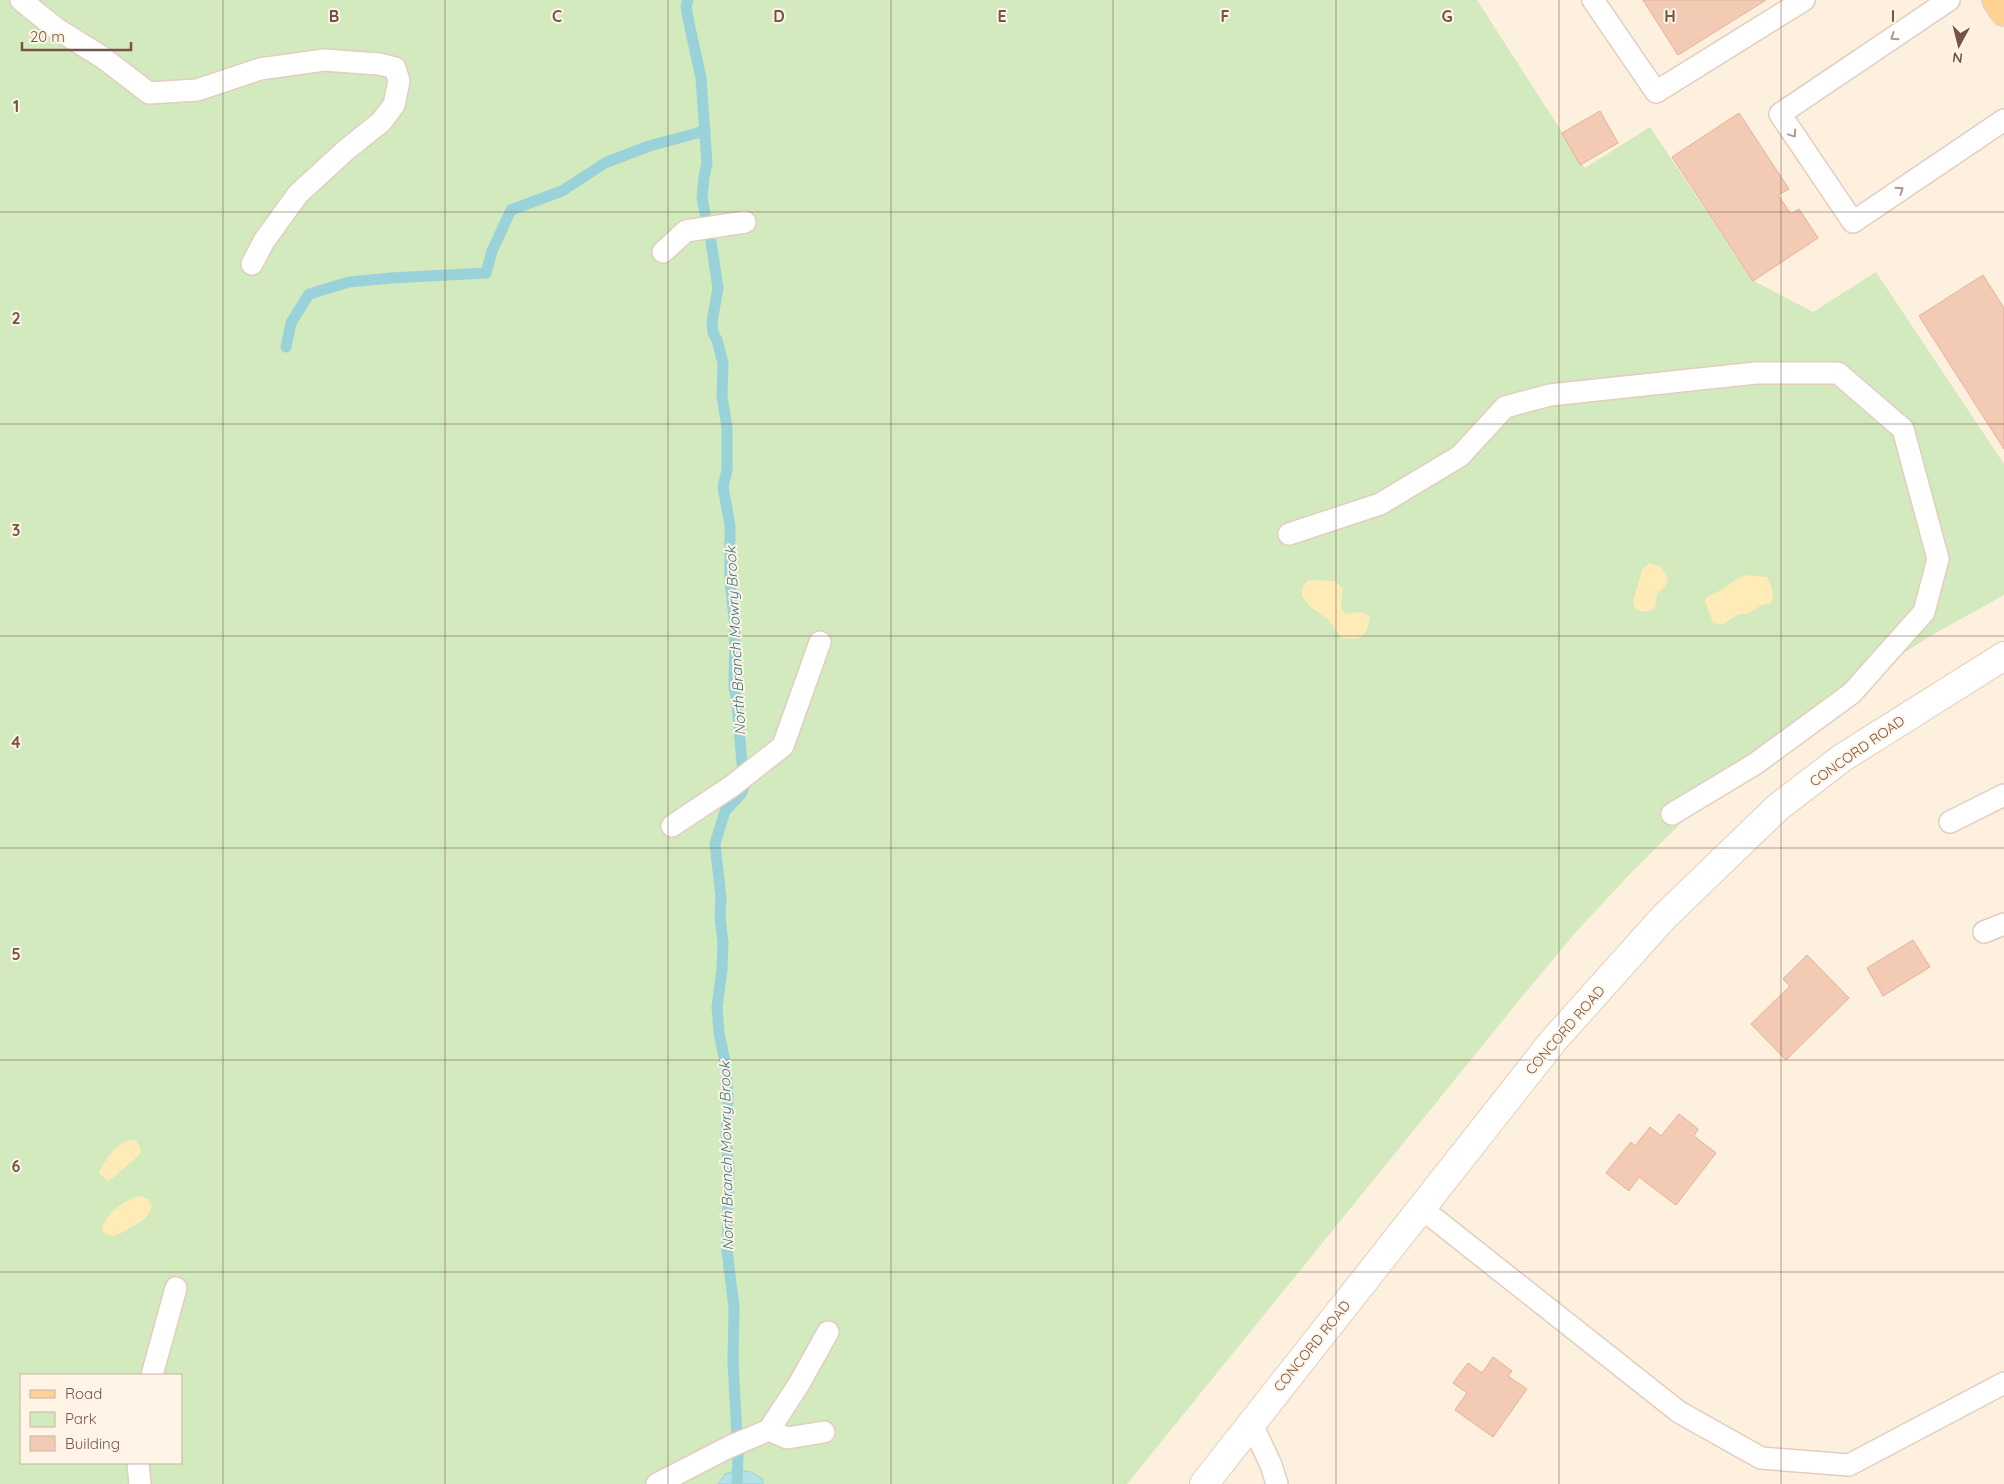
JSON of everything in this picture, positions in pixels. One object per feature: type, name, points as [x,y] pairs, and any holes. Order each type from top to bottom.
[{"type":"main road","points":[[1996,0],[2004,12]]},
{"type":"street","name":"CONCORD ROAD","points":[[1204,1484],[1553,1041],[1664,916],[1713,867],[1777,808],[1842,758],[2004,656]]},
{"type":"lane","points":[[21,0],[58,29],[102,57],[149,93],[197,90],[260,69],[324,60],[379,64],[395,68],[398,81],[394,105],[381,122],[346,150],[298,194],[264,241],[252,264]]},
{"type":"lane","points":[[1592,0],[1656,92],[1804,0]]},
{"type":"lane","points":[[1949,0],[1780,114],[1853,222],[2004,120]]},
{"type":"lane","points":[[663,252],[686,231],[745,222]]},
{"type":"lane","points":[[1289,534],[1380,504],[1460,456],[1505,407],[1550,395],[1746,374],[1838,373],[1903,429],[1938,559],[1924,612],[1852,693],[1755,764],[1672,814]]},
{"type":"lane","points":[[672,826],[732,786],[783,746],[820,642]]},
{"type":"lane","points":[[1950,822],[2004,795]]},
{"type":"lane","points":[[1984,932],[2004,924]]},
{"type":"lane","points":[[1421,1208],[1679,1412],[1761,1458],[1849,1465],[2004,1383]]},
{"type":"lane","points":[[152,1374],[176,1288]]},
{"type":"lane","points":[[657,1484],[765,1431],[799,1384],[828,1332]]},
{"type":"lane","points":[[1251,1422],[1271,1465],[1276,1484]]},
{"type":"lane","points":[[765,1431],[787,1438],[824,1432]]},
{"type":"lane","points":[[138,1464],[140,1484]]},
{"type":"green space","points":[[0,0],[1477,0],[1585,168],[1650,127],[1752,280],[1813,312],[1876,272],[2004,464],[2004,595],[1932,635],[1866,677],[1741,770],[1683,821],[1628,876],[1575,933],[1525,993],[1127,1484],[0,1484]]},
{"type":"sand","points":[[1650,563],[1661,567],[1668,578],[1665,587],[1657,594],[1655,608],[1644,612],[1634,607],[1633,602],[1642,569]]},
{"type":"sand","points":[[1746,575],[1767,577],[1773,593],[1771,603],[1762,605],[1747,614],[1739,614],[1722,625],[1713,623],[1705,601],[1707,597]]},
{"type":"sand","points":[[1309,580],[1335,581],[1343,588],[1341,604],[1342,610],[1346,614],[1361,612],[1370,616],[1365,633],[1362,636],[1354,639],[1342,638],[1328,619],[1310,607],[1302,596],[1303,586]]},
{"type":"sand","points":[[129,1140],[136,1141],[140,1146],[141,1152],[108,1181],[99,1173],[101,1168],[115,1149]]},
{"type":"sand","points":[[138,1196],[148,1199],[152,1205],[147,1216],[118,1234],[112,1236],[105,1233],[102,1230],[111,1213],[126,1201]]},
{"type":"water","points":[[737,1470],[751,1472],[763,1479],[763,1484],[718,1484],[725,1474]]},
{"type":"building","points":[[1643,0],[1766,0],[1678,55]]},
{"type":"building","points":[[1600,111],[1618,143],[1580,165],[1562,133]]},
{"type":"building","points":[[1739,113],[1789,189],[1778,195],[1791,214],[1799,209],[1818,238],[1753,281],[1672,157]]},
{"type":"building","points":[[1983,275],[2004,308],[2004,449],[1919,316]]},
{"type":"building","points":[[1913,940],[1930,967],[1883,996],[1867,968]]},
{"type":"building","points":[[1807,955],[1849,998],[1786,1060],[1751,1024],[1790,986],[1783,979]]},
{"type":"building","points":[[1679,1114],[1698,1129],[1694,1136],[1716,1153],[1676,1205],[1639,1177],[1629,1191],[1606,1173],[1631,1142],[1635,1146],[1650,1127],[1661,1136]]},
{"type":"building","points":[[1493,1357],[1512,1371],[1508,1376],[1527,1389],[1493,1437],[1455,1410],[1467,1393],[1453,1383],[1468,1363],[1482,1373]]},
{"type":"waterway","name":"North Branch Mowry Brook","points":[[688,0],[686,6],[701,78],[707,163],[702,198],[705,213]]},
{"type":"waterway","points":[[286,347],[291,323],[309,294],[349,282],[486,273],[492,251],[511,210],[562,191],[605,163],[649,146],[705,131]]},
{"type":"waterway","name":"North Branch Mowry Brook","points":[[711,242],[718,288],[712,322],[713,333],[717,340],[723,363],[722,396],[727,428],[727,470],[723,487],[730,525],[730,581],[735,627],[734,687],[744,787],[741,794],[725,811],[715,844],[721,897],[720,917],[723,943],[717,1007],[719,1033],[726,1066],[728,1099],[726,1136],[729,1169],[727,1251],[734,1307],[733,1362],[738,1455],[737,1484]]}]
